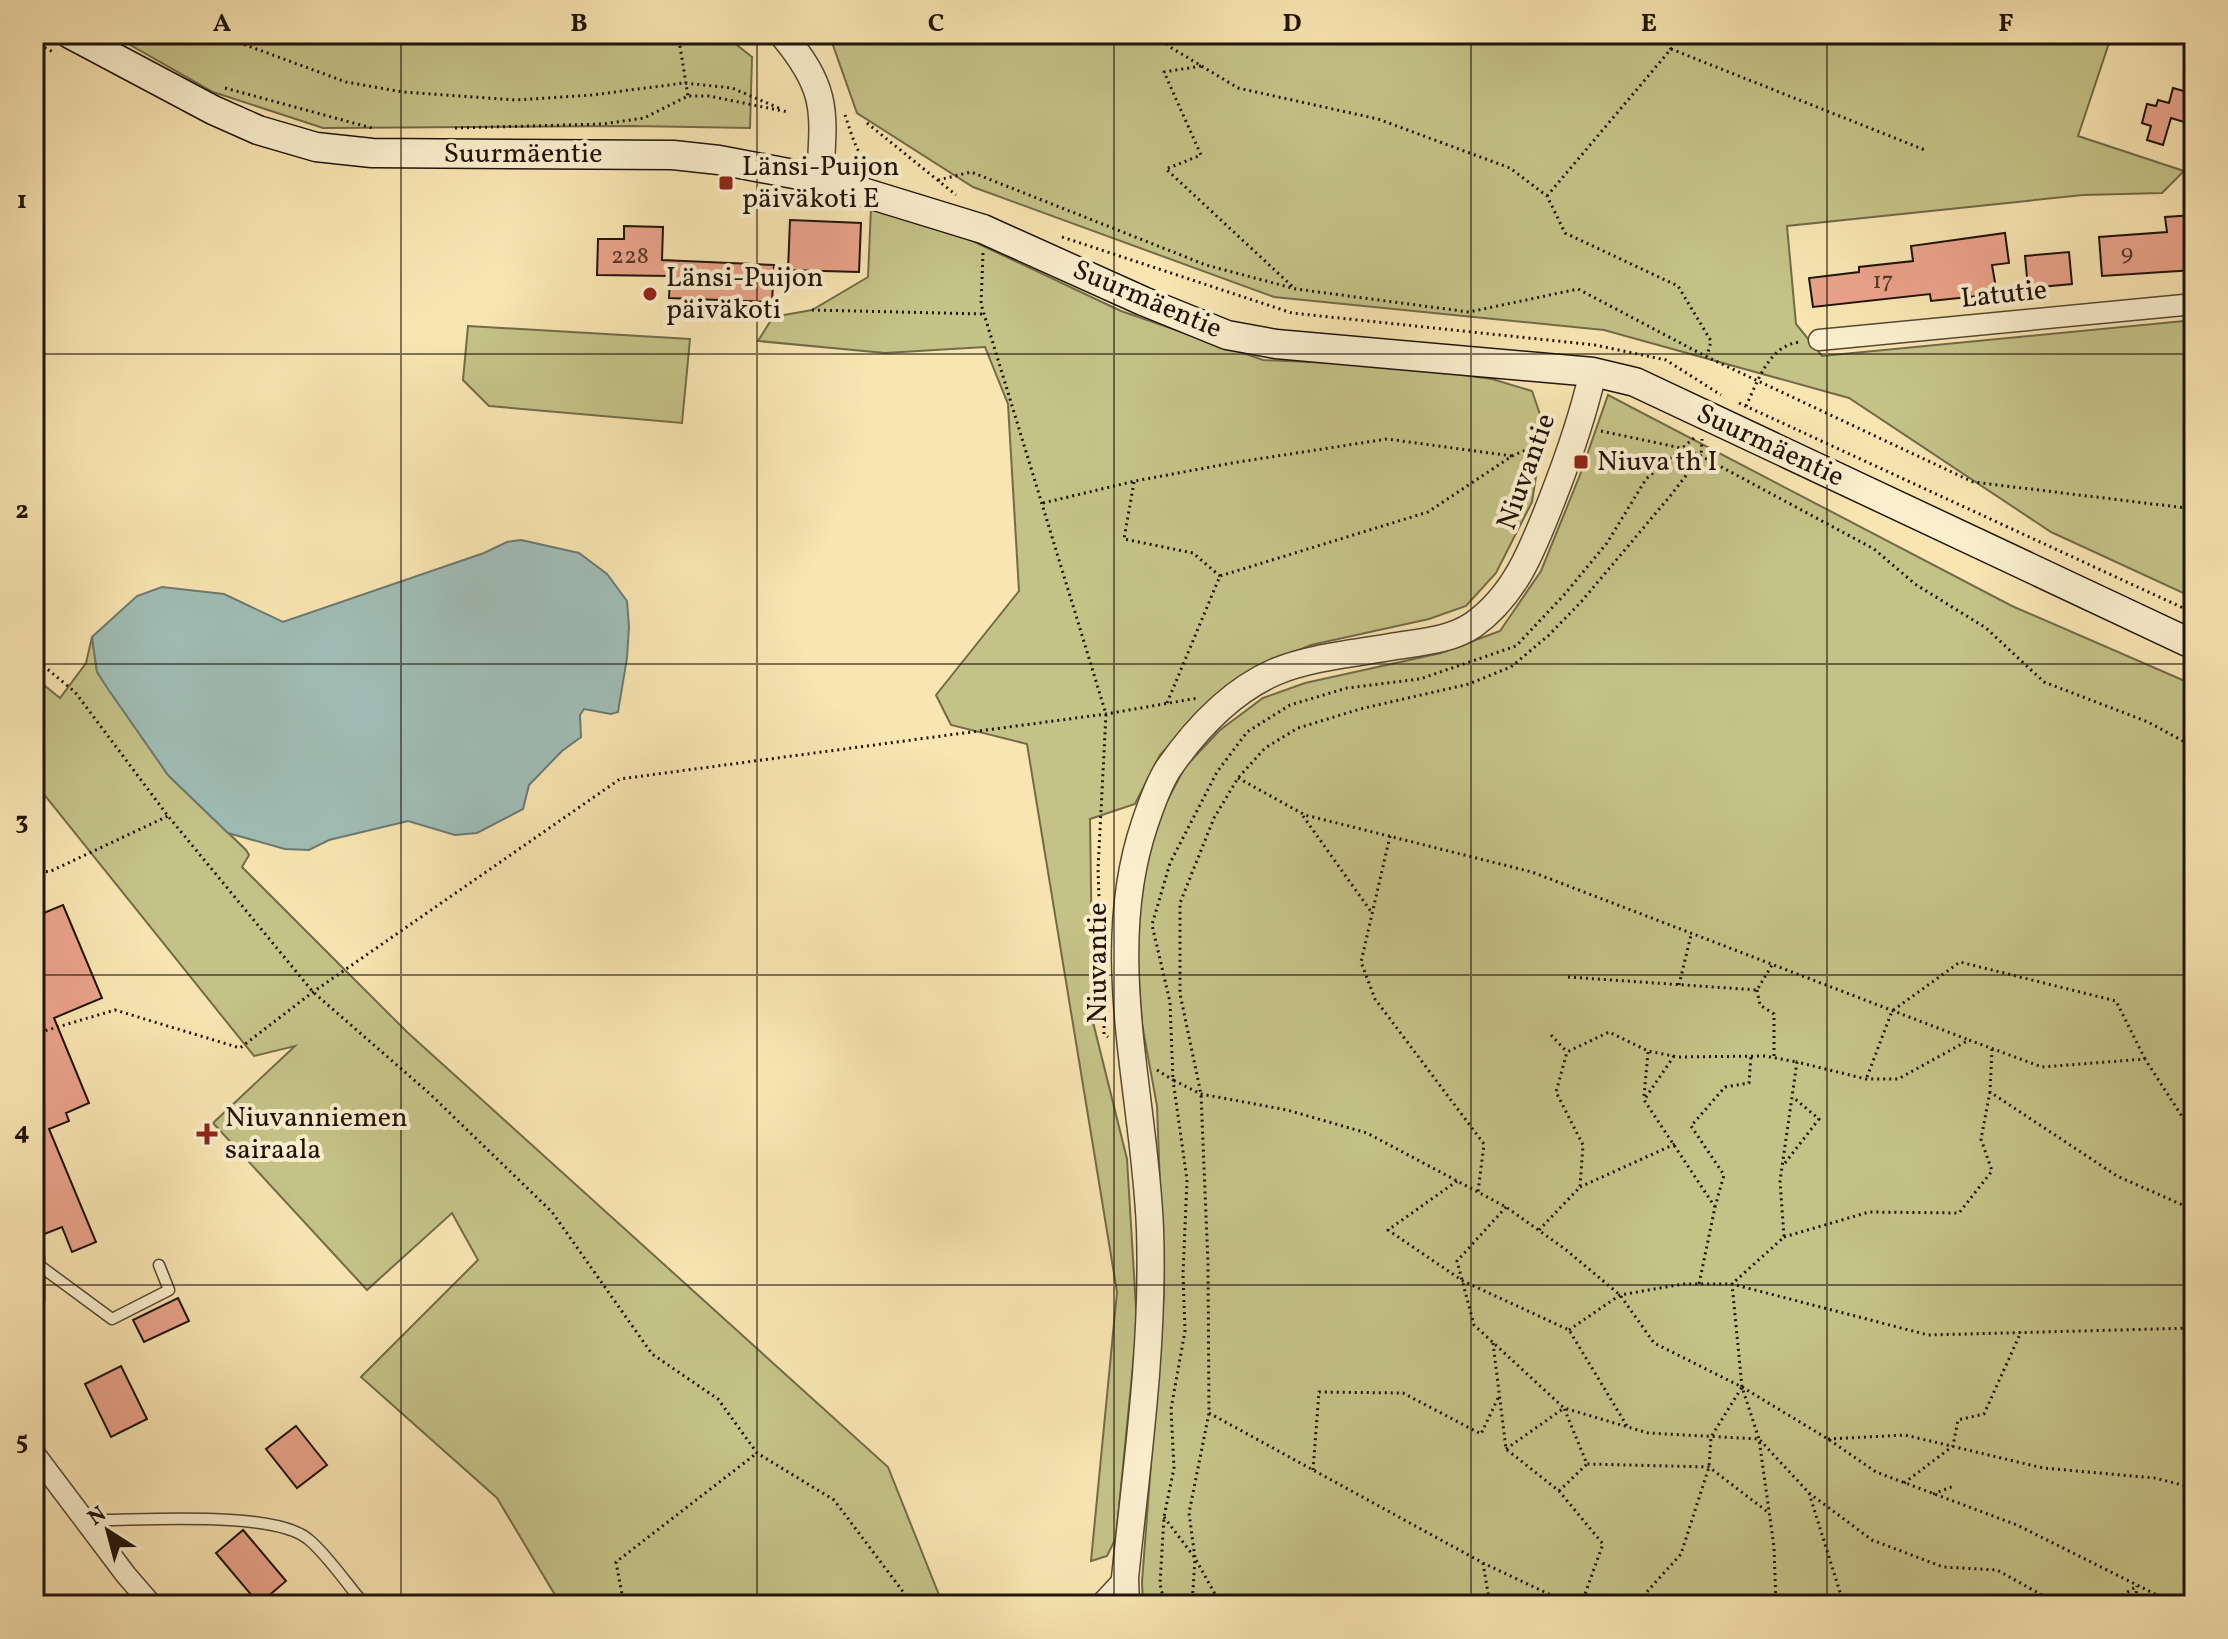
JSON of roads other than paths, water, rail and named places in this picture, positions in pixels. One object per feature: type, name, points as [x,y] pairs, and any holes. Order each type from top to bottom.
[{"type":"main road","name":"Suurmäentie","points":[[70,43],[258,130],[316,147],[372,153],[673,155],[719,160],[820,179],[983,229],[1227,335],[1276,344],[1593,372],[1635,382],[2194,645]]},
{"type":"street","points":[[782,34],[799,54],[817,86],[824,115],[820,179]]},
{"type":"street","name":"Latutie","points":[[1819,340],[2194,304]]},
{"type":"street","name":"Niuvantie","points":[[1126,1605],[1125,1578],[1149,1336],[1150,1228],[1142,1126],[1130,1053],[1125,918],[1135,851],[1149,811],[1167,771],[1205,723],[1244,688],[1278,670],[1447,637],[1471,626],[1502,600],[1529,559],[1580,426],[1593,372]]},
{"type":"street","points":[[34,1300],[35,1260]]},
{"type":"street","points":[[34,1453],[152,1605]]},
{"type":"street","points":[[1100,1605],[1125,1578]]},
{"type":"lane","points":[[2194,700],[2194,710]]},
{"type":"lane","points":[[35,1260],[112,1319],[169,1290],[159,1265]]},
{"type":"lane","points":[[87,1524],[101,1520],[188,1520],[277,1524],[308,1538],[365,1605]]},
{"type":"water","points":[[521,540],[579,553],[607,574],[627,601],[627,658],[618,712],[611,714],[584,709],[580,715],[581,737],[562,751],[529,785],[523,809],[477,833],[455,835],[408,821],[329,840],[309,850],[285,849],[228,833],[168,775],[97,672],[92,637],[137,596],[162,587],[224,594],[283,622],[484,553],[507,542]]},
{"type":"place","name":"Länsi-Puijon päiväkoti E","points":[[726,183]]},
{"type":"place","name":"Länsi-Puijon päiväkoti","points":[[650,294]]},
{"type":"place","name":"Niuva th I","points":[[1581,462]]},
{"type":"place","name":"Niuvanniemen sairaala","points":[[207,1134]]}]
